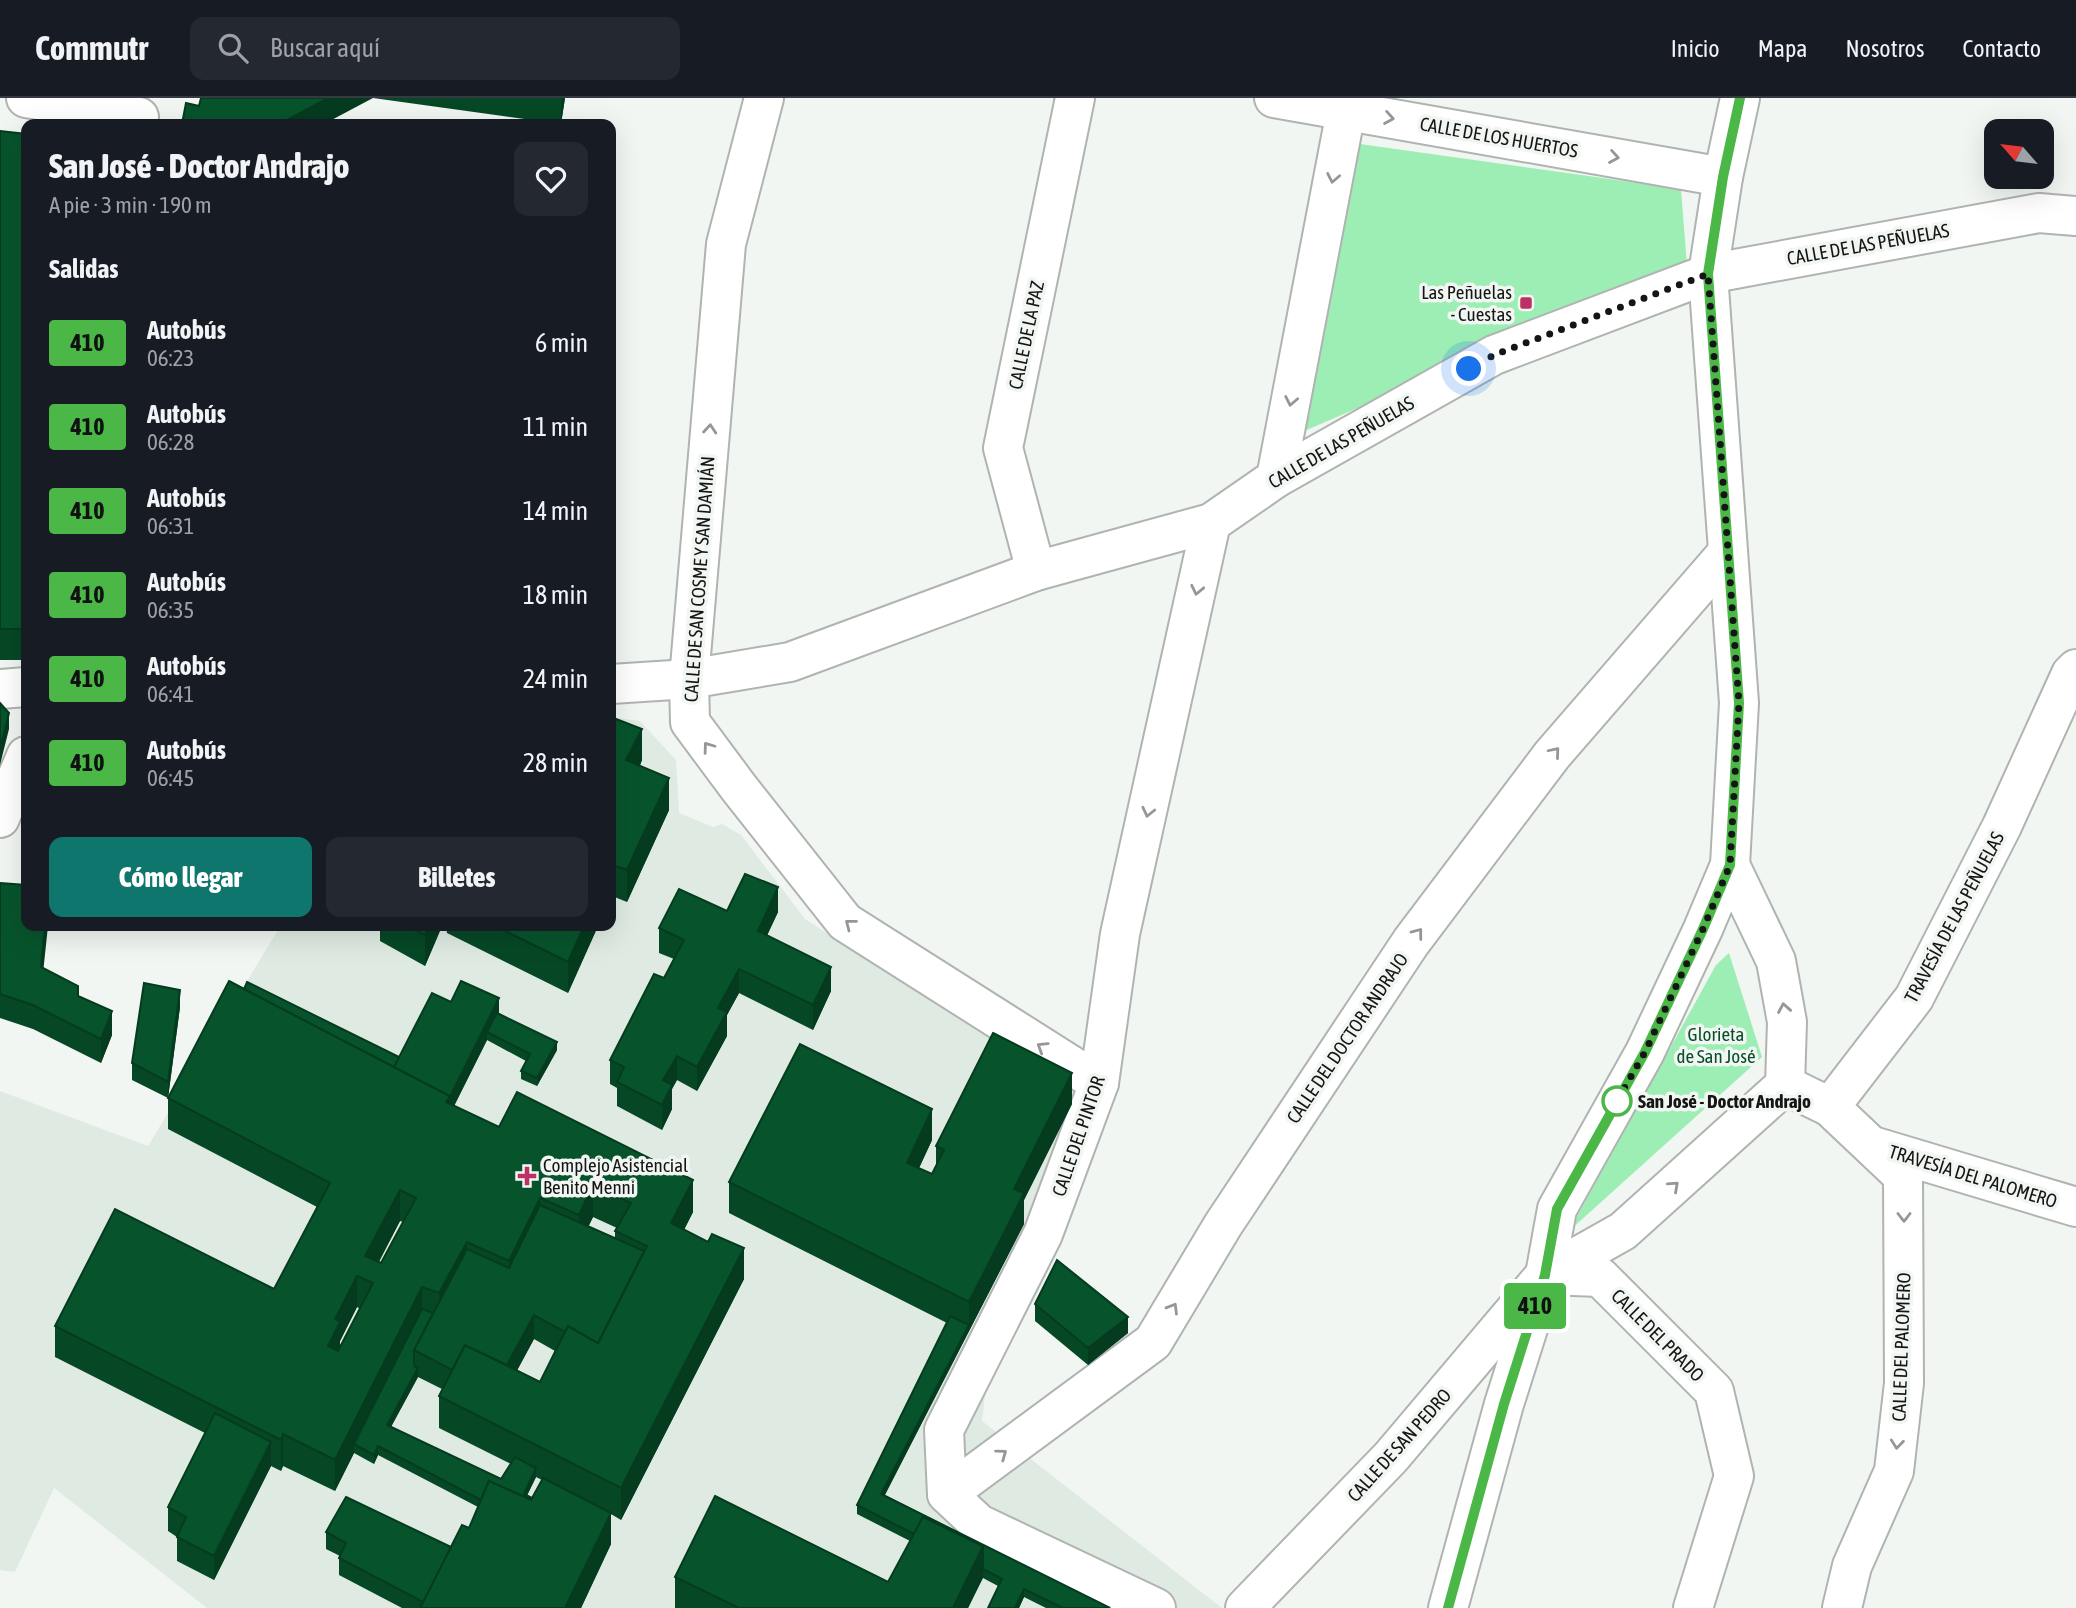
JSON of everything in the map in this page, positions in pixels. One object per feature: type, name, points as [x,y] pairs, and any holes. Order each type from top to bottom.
[{"type":"street","points":[[26,98],[140,113]]},
{"type":"street","name":"CALLE DE SAN COSME Y SAN DAMIÁN","points":[[765,98],[726,244],[689,678],[690,722],[845,922],[1100,1083]]},
{"type":"street","name":"CALLE DE LA PAZ","points":[[1036,571],[1003,448],[1075,98]]},
{"type":"street","name":"CALLE DE LOS HUERTOS","points":[[1274,98],[1723,177]]},
{"type":"street","points":[[1448,1608],[1504,1404],[1545,1275],[1557,1209],[1645,1052],[1730,865],[1739,703],[1708,274],[1723,177],[1740,98]]},
{"type":"street","points":[[1276,478],[1346,111]]},
{"type":"street","name":"CALLE DE LAS PEÑUELAS","points":[[616,684],[689,678],[790,662],[1036,571],[1211,523],[1276,478],[1494,355],[1708,274],[2039,213],[2076,216]]},
{"type":"street","name":"CALLE DEL PINTOR","points":[[947,1494],[944,1430],[1043,1234],[1100,1083],[1120,934],[1211,523]]},
{"type":"street","name":"CALLE DEL DOCTOR ANDRAJO","points":[[947,1494],[1153,1342],[1223,1225],[1411,942],[1552,755],[1728,552]]},
{"type":"street","name":"TRAVESÍA DE LAS PEÑUELAS","points":[[1830,1107],[1914,998],[2002,826],[2071,674],[2076,669]]},
{"type":"street","points":[[0,689],[21,687]]},
{"type":"street","points":[[0,818],[21,768]]},
{"type":"street","points":[[1545,1275],[1623,1231],[1785,1085],[1787,1022],[1776,961],[1730,865]]},
{"type":"street","points":[[1785,1085],[1830,1107]]},
{"type":"street","name":"CALLE DEL PALOMERO","points":[[1830,1107],[1903,1176],[1904,1383],[1894,1471],[1852,1566],[1842,1608]]},
{"type":"street","name":"TRAVESÍA DEL PALOMERO","points":[[1871,1145],[2076,1207]]},
{"type":"street","name":"CALLE DE SAN PEDRO","points":[[1245,1608],[1391,1457],[1545,1275]]},
{"type":"street","name":"CALLE DEL PRADO","points":[[1545,1275],[1600,1277],[1714,1391],[1734,1476],[1693,1608]]},
{"type":"street","points":[[947,1494],[979,1524],[1156,1608]]},
{"type":"shaded area","name":"Complejo Asistencial Benito Menni","points":[[616,718],[640,721],[676,760],[679,813],[713,827],[722,824],[741,835],[805,919],[1084,1097],[996,1303],[982,1421],[1222,1608],[207,1608],[54,1488],[15,1572],[0,1570],[0,1091],[148,1146],[277,931],[616,931]]},
{"type":"green space","points":[[1360,144],[1681,189],[1687,266],[1302,432]]},
{"type":"green space","name":"Glorieta de San José","points":[[1729,953],[1762,1057],[1569,1231],[1716,965]]},
{"type":"building","points":[[201,98],[328,98],[289,119],[183,119],[186,103],[199,106]]},
{"type":"building","points":[[0,131],[21,133],[21,629],[0,629]]},
{"type":"building","points":[[0,703],[9,713],[0,749]]},
{"type":"building","points":[[616,719],[642,729],[626,760],[669,778],[627,870],[616,866]]},
{"type":"building","points":[[745,874],[778,887],[758,931],[831,967],[813,1005],[739,969],[718,1008],[727,1012],[697,1067],[677,1056],[663,1080],[672,1085],[662,1105],[617,1082],[624,1067],[610,1060],[654,974],[664,978],[684,940],[659,928],[679,889],[727,911]]},
{"type":"building","points":[[0,883],[21,885],[21,931],[45,931],[41,967],[78,986],[78,996],[112,1011],[101,1039],[33,1005],[0,994]]},
{"type":"building","points":[[505,931],[582,931],[568,962]]},
{"type":"building","points":[[229,981],[450,1096],[446,1102],[499,1127],[517,1092],[693,1180],[671,1223],[708,1242],[712,1234],[744,1248],[621,1488],[439,1396],[465,1345],[540,1382],[568,1326],[598,1343],[647,1246],[615,1231],[631,1203],[593,1185],[579,1215],[540,1198],[509,1261],[467,1242],[439,1293],[422,1287],[335,1460],[283,1434],[281,1440],[55,1326],[115,1209],[274,1289],[330,1183],[168,1098]],"holes":[[[400,1190],[416,1198],[381,1263],[365,1256]],[[357,1276],[373,1283],[338,1351],[328,1346],[340,1322],[335,1319]]]},
{"type":"building","points":[[461,981],[499,998],[450,1097],[394,1067],[432,993],[451,1002]]},
{"type":"building","points":[[247,982],[399,1057],[394,1067],[244,989]]},
{"type":"building","points":[[144,983],[180,990],[168,1082],[132,1063]]},
{"type":"building","points":[[497,1013],[557,1042],[537,1078],[521,1071],[530,1054],[487,1032]]},
{"type":"building","points":[[993,1033],[1072,1073],[1014,1189],[1024,1193],[969,1302],[729,1182],[800,1044],[932,1109],[907,1163],[932,1174],[944,1150],[936,1146]]},
{"type":"building","points":[[540,1205],[644,1251],[598,1343],[568,1326],[565,1332],[534,1315],[507,1365],[465,1345],[452,1370],[414,1350],[467,1249],[509,1268]]},
{"type":"building","points":[[1057,1260],[1128,1317],[1088,1348],[1035,1304]]},
{"type":"building","points":[[422,1309],[433,1313],[414,1350],[414,1366],[418,1368],[387,1425],[501,1479],[515,1457],[536,1468],[524,1494],[532,1498],[531,1500],[489,1481],[481,1500],[378,1446],[374,1455],[354,1444]]},
{"type":"building","points":[[950,1316],[969,1325],[881,1494],[1110,1608],[1063,1608],[1024,1589],[1015,1608],[988,1608],[1002,1579],[983,1569],[983,1546],[923,1517],[914,1534],[857,1505]]},
{"type":"building","points":[[215,1413],[271,1442],[214,1556],[177,1537],[186,1517],[168,1507]]},
{"type":"building","points":[[543,1478],[611,1513],[565,1608],[420,1608],[462,1525],[469,1528],[489,1481],[531,1500]]},
{"type":"building","points":[[715,1496],[888,1582],[923,1517],[983,1546],[953,1608],[739,1608],[675,1577]]},
{"type":"building","points":[[346,1497],[451,1547],[423,1602],[339,1558],[346,1543],[326,1532]]},
{"type":"bus line","name":"410","points":[[1448,1608],[1504,1404],[1545,1275],[1557,1209],[1645,1052],[1730,865],[1739,703],[1708,274],[1723,177],[1740,98]]},
{"type":"place","name":"Las Peñuelas - Cuestas","points":[[1526,303]]},
{"type":"place","name":"San José - Doctor Andrajo","points":[[1617,1101]]},
{"type":"place","name":"Complejo Asistencial Benito Menni","points":[[527,1176]]},
{"type":"route","points":[[1469,369],[1494,355],[1708,274],[1739,703],[1730,865],[1645,1052],[1617,1101]]}]
